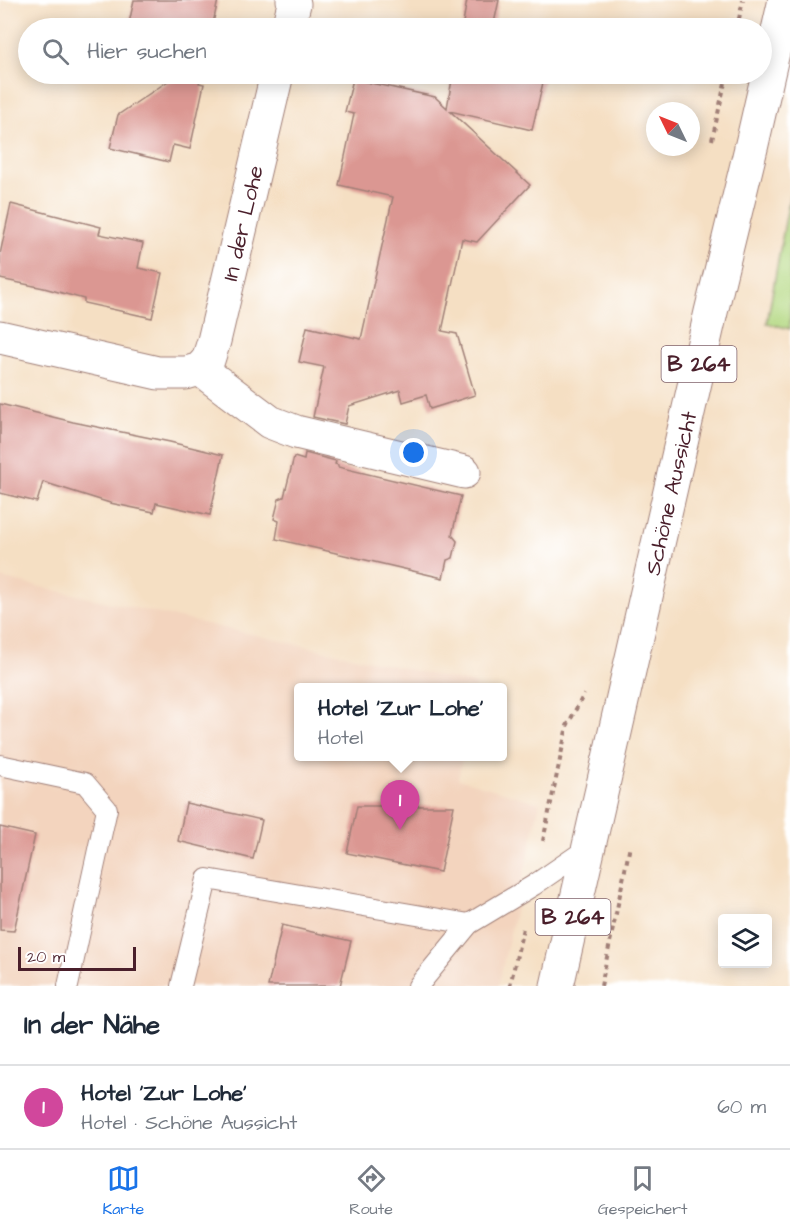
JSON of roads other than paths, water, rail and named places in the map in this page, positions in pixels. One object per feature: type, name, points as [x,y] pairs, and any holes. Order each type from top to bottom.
[{"type":"main road","points":[[290,18],[293,0]]},
{"type":"main road","name":"Schöne Aussicht","points":[[772,57],[785,0]]},
{"type":"main road","name":"In der Lohe","points":[[200,369],[208,360],[214,341],[275,84]]},
{"type":"main road","name":"Schöne Aussicht","points":[[557,986],[766,84]]},
{"type":"main road","points":[[0,337],[158,373],[186,373],[200,369],[270,422],[296,432],[464,472]]},
{"type":"lane","points":[[0,765],[85,783],[107,809],[68,986]]},
{"type":"lane","points":[[418,986],[469,924],[534,885],[588,848]]},
{"type":"lane","points":[[181,986],[207,879],[469,924]]},
{"type":"place","name":"Hotel 'Zur Lohe'","points":[[400,830]]}]
